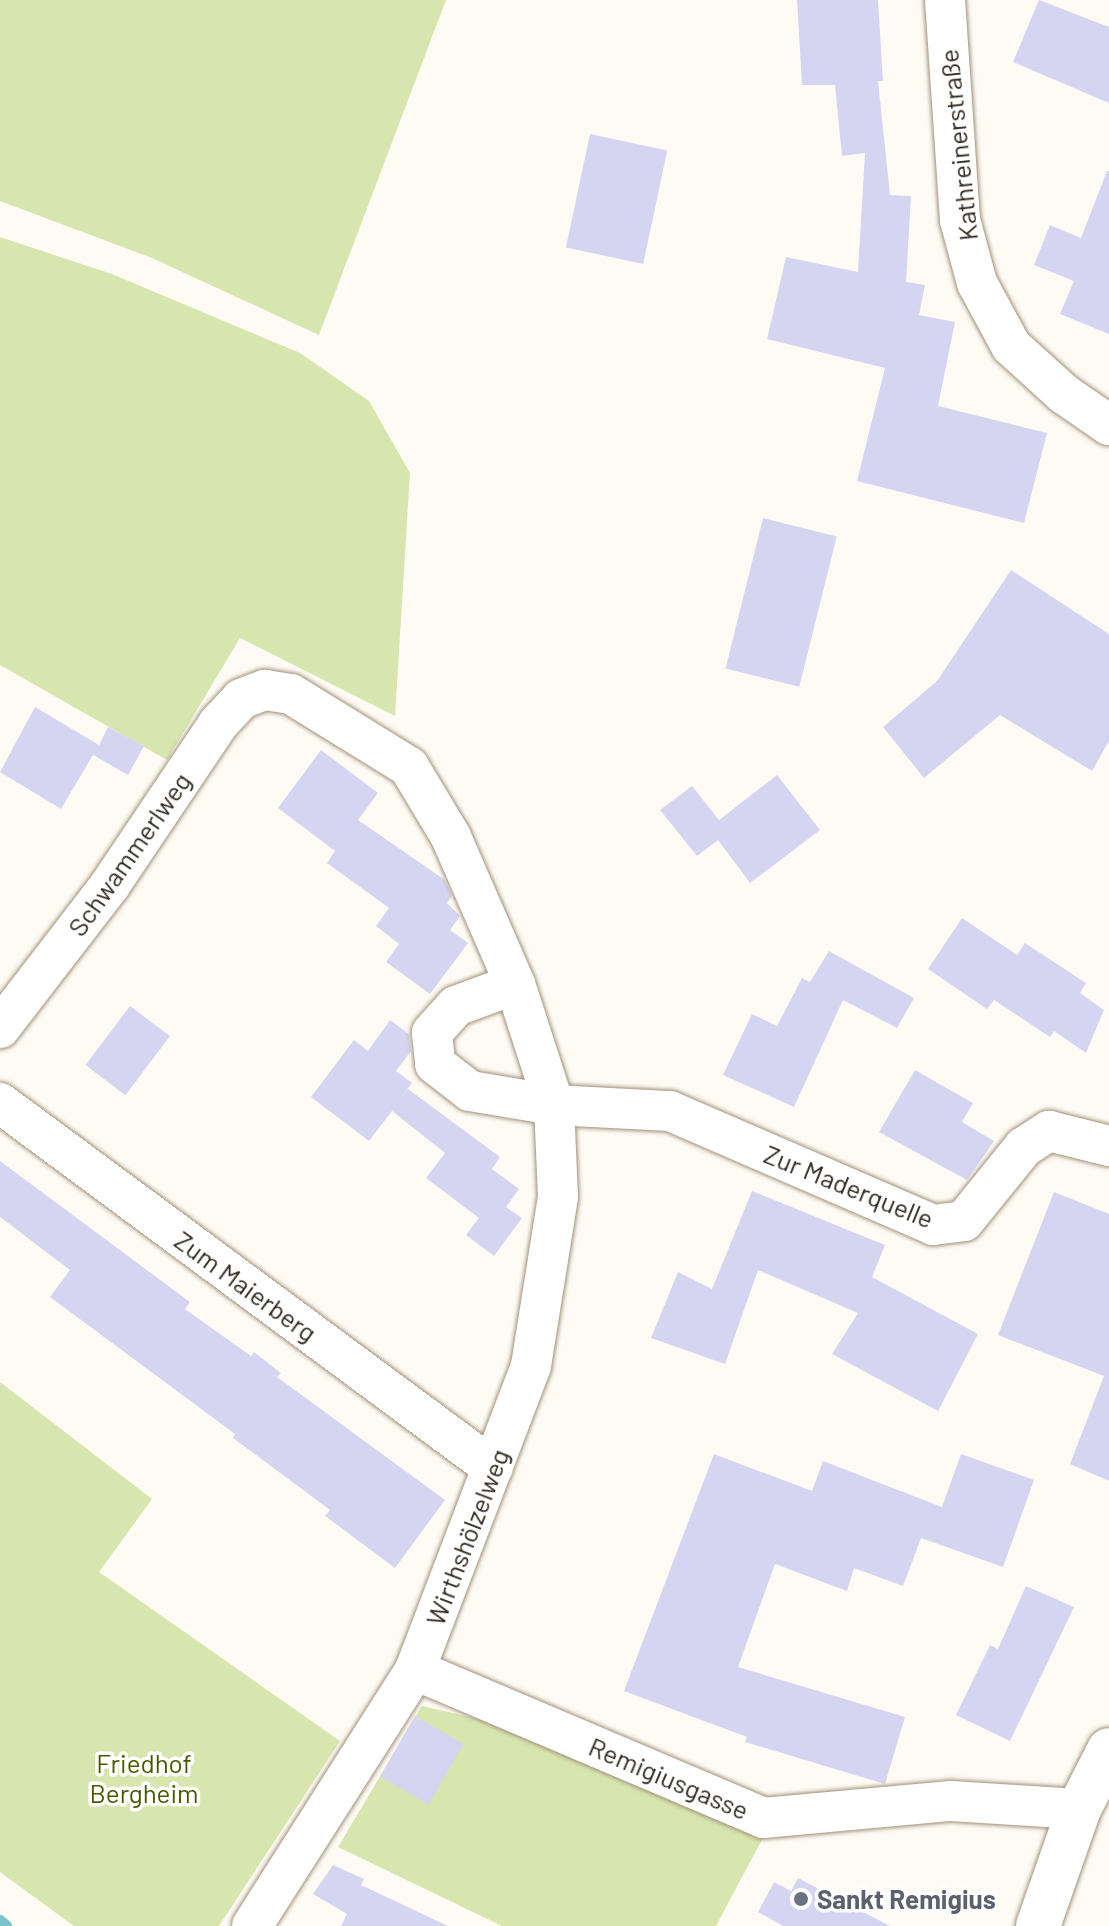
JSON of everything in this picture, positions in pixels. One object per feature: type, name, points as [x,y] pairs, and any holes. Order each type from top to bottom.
[{"type":"street","name":"Kathreinerstraße","points":[[945,0],[960,220],[977,283],[1011,346],[1064,394],[1109,425]]},
{"type":"street","name":"Schwammerlweg","points":[[0,1028],[110,885],[218,724],[241,699],[265,690],[291,694],[409,767],[451,837],[515,984]]},
{"type":"street","points":[[515,984],[554,1105]]},
{"type":"street","name":"Zur Maderquelle","points":[[515,984],[456,1006],[432,1033],[435,1064],[470,1091],[554,1105],[670,1111],[933,1225],[964,1221],[1024,1147],[1049,1131],[1109,1146]]},
{"type":"street","name":"Zum Maierberg","points":[[0,1103],[493,1468]]},
{"type":"street","name":"Wirthshölzelweg","points":[[252,1926],[415,1670],[531,1366],[558,1197],[554,1105]]},
{"type":"street","name":"Remigiusgasse","points":[[415,1670],[763,1818],[951,1801],[1079,1809]]},
{"type":"street","points":[[1038,1926],[1079,1809],[1109,1750]]},
{"type":"green space","points":[[0,0],[446,0],[319,335],[152,258],[0,201]]},
{"type":"green space","points":[[0,237],[112,274],[300,353],[369,401],[410,473],[395,716],[240,638],[167,760],[0,665]]},
{"type":"green space","name":"Friedhof Bergheim","points":[[0,1382],[152,1499],[99,1572],[340,1741],[219,1926],[74,1926],[0,1872]]},
{"type":"green space","points":[[422,1706],[506,1725],[766,1832],[716,1926],[502,1926],[338,1847]]},
{"type":"building","points":[[797,0],[878,0],[883,81],[878,81],[890,195],[911,196],[906,282],[925,285],[919,315],[955,322],[938,406],[1047,433],[1024,523],[857,481],[885,368],[767,339],[786,257],[858,272],[865,153],[842,156],[835,85],[802,85]]},
{"type":"building","points":[[1039,0],[1109,27],[1109,103],[1013,62]]},
{"type":"building","points":[[590,134],[667,150],[643,264],[566,247]]},
{"type":"building","points":[[1107,171],[1109,334],[1060,314],[1074,281],[1034,265],[1050,225],[1081,238]]},
{"type":"building","points":[[763,518],[837,536],[799,687],[726,668]]},
{"type":"building","points":[[1011,570],[1109,634],[1109,741],[1092,771],[1000,715],[924,778],[883,727],[937,681]]},
{"type":"building","points":[[35,707],[99,745],[108,727],[144,746],[128,775],[93,755],[61,809],[0,772]]},
{"type":"building","points":[[321,750],[378,793],[358,820],[445,880],[452,896],[447,903],[460,916],[450,930],[468,943],[430,994],[386,962],[399,944],[376,926],[389,908],[327,863],[335,851],[278,808]]},
{"type":"building","points":[[777,775],[820,830],[750,883],[718,840],[697,856],[660,810],[692,786],[719,820]]},
{"type":"building","points":[[962,918],[1017,955],[1025,943],[1086,983],[1080,993],[1104,1010],[1086,1053],[1054,1031],[1050,1037],[994,1000],[987,1009],[928,969]]},
{"type":"building","points":[[829,951],[914,998],[897,1028],[843,1000],[794,1107],[723,1075],[752,1014],[777,1026],[802,978],[810,982]]},
{"type":"building","points":[[130,1006],[170,1036],[125,1095],[85,1065]]},
{"type":"building","points":[[390,1020],[409,1034],[411,1051],[396,1071],[412,1083],[401,1098],[408,1089],[500,1157],[492,1169],[519,1189],[506,1207],[522,1218],[494,1256],[466,1235],[479,1218],[426,1178],[445,1153],[392,1111],[369,1141],[311,1097],[354,1040],[368,1051]]},
{"type":"building","points":[[915,1070],[973,1103],[962,1122],[994,1141],[967,1180],[879,1132]]},
{"type":"building","points":[[0,1161],[190,1302],[185,1309],[251,1356],[254,1352],[281,1373],[277,1377],[445,1500],[395,1568],[325,1516],[330,1510],[233,1438],[235,1434],[50,1297],[70,1270],[0,1217]]},
{"type":"building","points":[[752,1191],[885,1245],[872,1277],[978,1334],[938,1411],[832,1354],[858,1313],[758,1270],[725,1364],[651,1338],[678,1272],[712,1289]]},
{"type":"building","points":[[1054,1192],[1109,1214],[1109,1481],[1070,1464],[1104,1376],[998,1335]]},
{"type":"building","points":[[714,1454],[812,1491],[823,1461],[942,1507],[961,1454],[1034,1480],[1003,1567],[921,1538],[903,1586],[854,1568],[847,1591],[775,1564],[738,1667],[905,1717],[885,1784],[745,1742],[747,1737],[624,1691]]},
{"type":"building","points":[[1026,1586],[1074,1607],[1010,1741],[956,1715],[990,1645],[998,1649]]},
{"type":"building","points":[[415,1716],[463,1744],[428,1805],[380,1777]]},
{"type":"building","points":[[333,1865],[364,1879],[361,1885],[448,1926],[341,1926],[347,1914],[313,1894]]},
{"type":"building","name":"Sankt Remigius","points":[[798,1878],[890,1926],[783,1926],[758,1912],[774,1882],[791,1891]]},
{"type":"waterway","points":[[0,1921],[6,1926]]},
{"type":"place","name":"Sankt Remigius","points":[[801,1899]]}]
